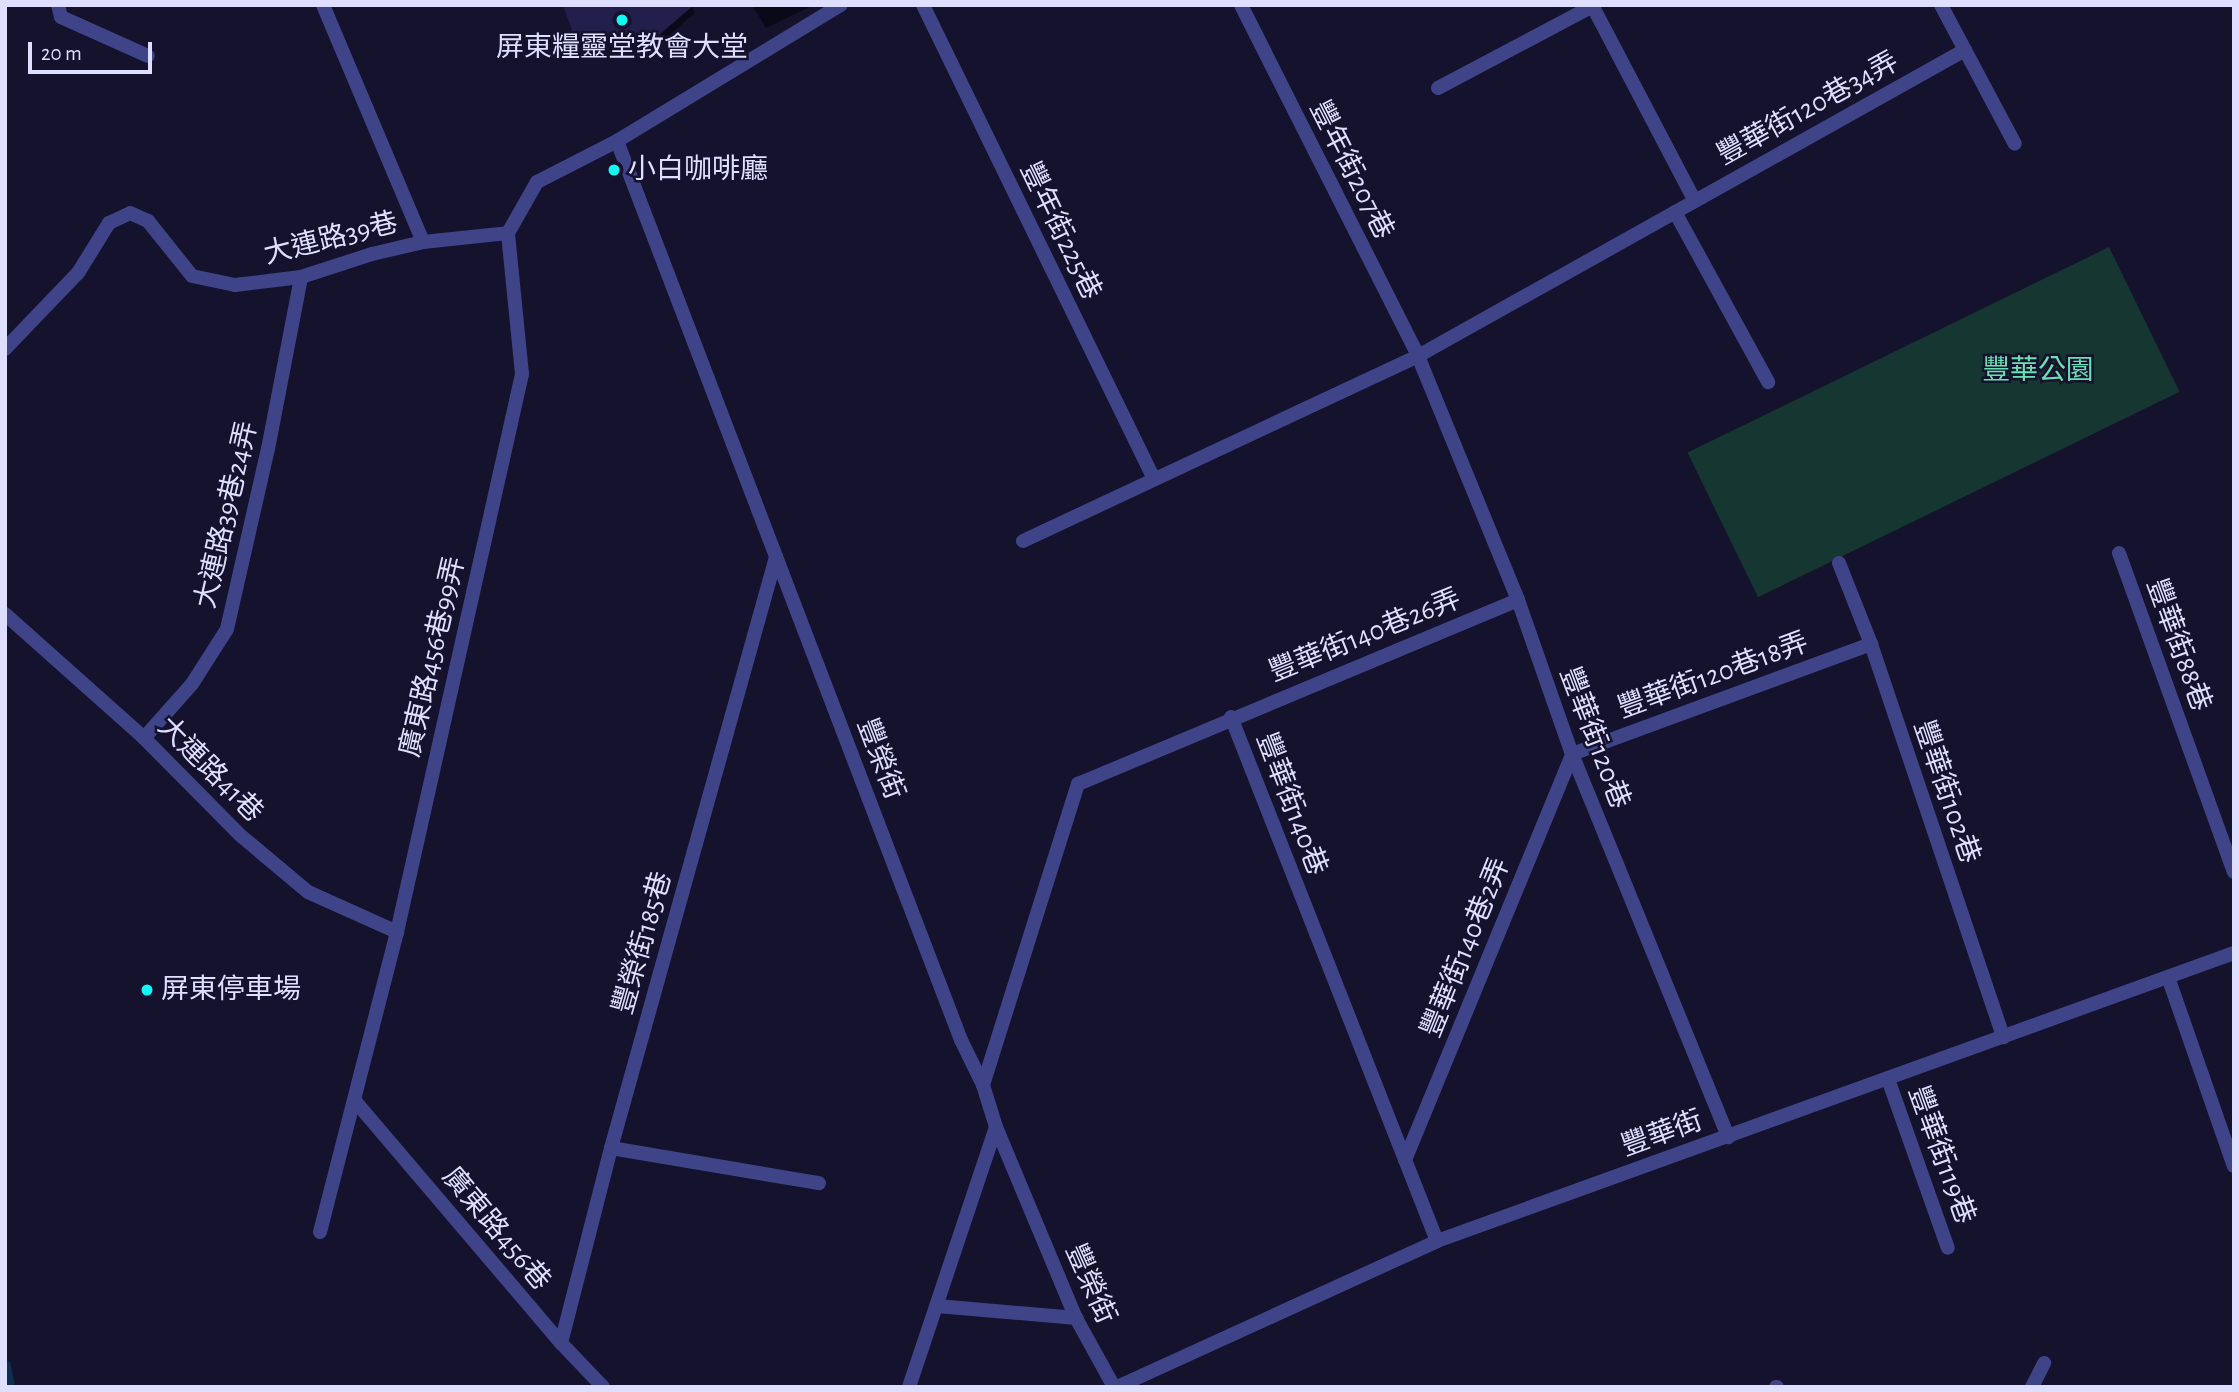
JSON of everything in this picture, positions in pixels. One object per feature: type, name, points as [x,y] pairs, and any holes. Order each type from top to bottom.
[{"type":"street","points":[[58,5],[61,17],[148,56]]},
{"type":"street","name":"大連路39巷","points":[[323,5],[423,242]]},
{"type":"street","points":[[508,233],[537,182],[617,141],[841,5]]},
{"type":"street","name":"豐年街225巷","points":[[923,5],[1154,479]]},
{"type":"street","name":"豐年街207巷","points":[[1241,5],[1418,356]]},
{"type":"street","points":[[1941,5],[2015,144]]},
{"type":"street","points":[[1438,88],[1592,6],[1695,201]]},
{"type":"street","name":"豐華街120巷34弄","points":[[1418,356],[1965,50]]},
{"type":"street","name":"豐榮街","points":[[617,141],[961,1040],[984,1085],[996,1127],[1076,1318],[1116,1387]]},
{"type":"street","points":[[1675,212],[1768,382]]},
{"type":"street","name":"大連路39巷","points":[[5,349],[78,273],[109,223],[130,213],[148,221],[192,275],[235,285],[301,277],[372,254],[423,242],[508,233]]},
{"type":"street","name":"廣東路456巷99弄","points":[[320,1233],[397,932],[522,374],[508,233]]},
{"type":"street","name":"大連路39巷24弄","points":[[144,738],[192,684],[227,629],[268,449],[301,277]]},
{"type":"street","points":[[1023,541],[1418,356]]},
{"type":"street","name":"豐華街120巷","points":[[1418,356],[1518,600],[1572,754],[1728,1137]]},
{"type":"street","name":"豐華街88巷","points":[[2119,553],[2234,872]]},
{"type":"street","name":"豐榮街185巷","points":[[561,1343],[611,1148],[776,557]]},
{"type":"street","name":"豐華街102巷","points":[[1839,563],[1871,644],[2003,1037]]},
{"type":"street","name":"豐華街140巷26弄","points":[[1231,717],[1518,600]]},
{"type":"street","name":"大連路41巷","points":[[5,614],[144,738],[240,835],[307,892],[397,932]]},
{"type":"street","name":"豐華街120巷18弄","points":[[1572,754],[1871,644]]},
{"type":"street","name":"豐華街140巷","points":[[984,1085],[1078,784],[1231,717],[1437,1241]]},
{"type":"street","name":"豐華街140巷2弄","points":[[1405,1160],[1572,754]]},
{"type":"street","name":"豐華街","points":[[1116,1387],[1437,1241],[2234,953]]},
{"type":"street","points":[[2168,977],[2234,1166]]},
{"type":"street","name":"豐華街119巷","points":[[1888,1079],[1948,1248]]},
{"type":"street","name":"廣東路456巷","points":[[355,1101],[561,1343],[603,1387]]},
{"type":"street","points":[[909,1387],[996,1127]]},
{"type":"street","points":[[611,1148],[819,1183]]},
{"type":"street","points":[[937,1306],[1076,1318]]},
{"type":"street","points":[[2032,1387],[2044,1363]]},
{"type":"green space","name":"豐華公園","points":[[2109,247],[2180,392],[1758,597],[1687,453]]},
{"type":"building","name":"屏東糧靈堂教會大堂","points":[[563,5],[694,5],[646,46],[600,34],[575,39]]},
{"type":"waterway","points":[[5,1366],[9,1387]]},
{"type":"place","name":"屏東糧靈堂教會大堂","points":[[622,20]]},
{"type":"place","name":"小白咖啡廳","points":[[614,170]]},
{"type":"place","name":"屏東停車場","points":[[147,990]]}]
